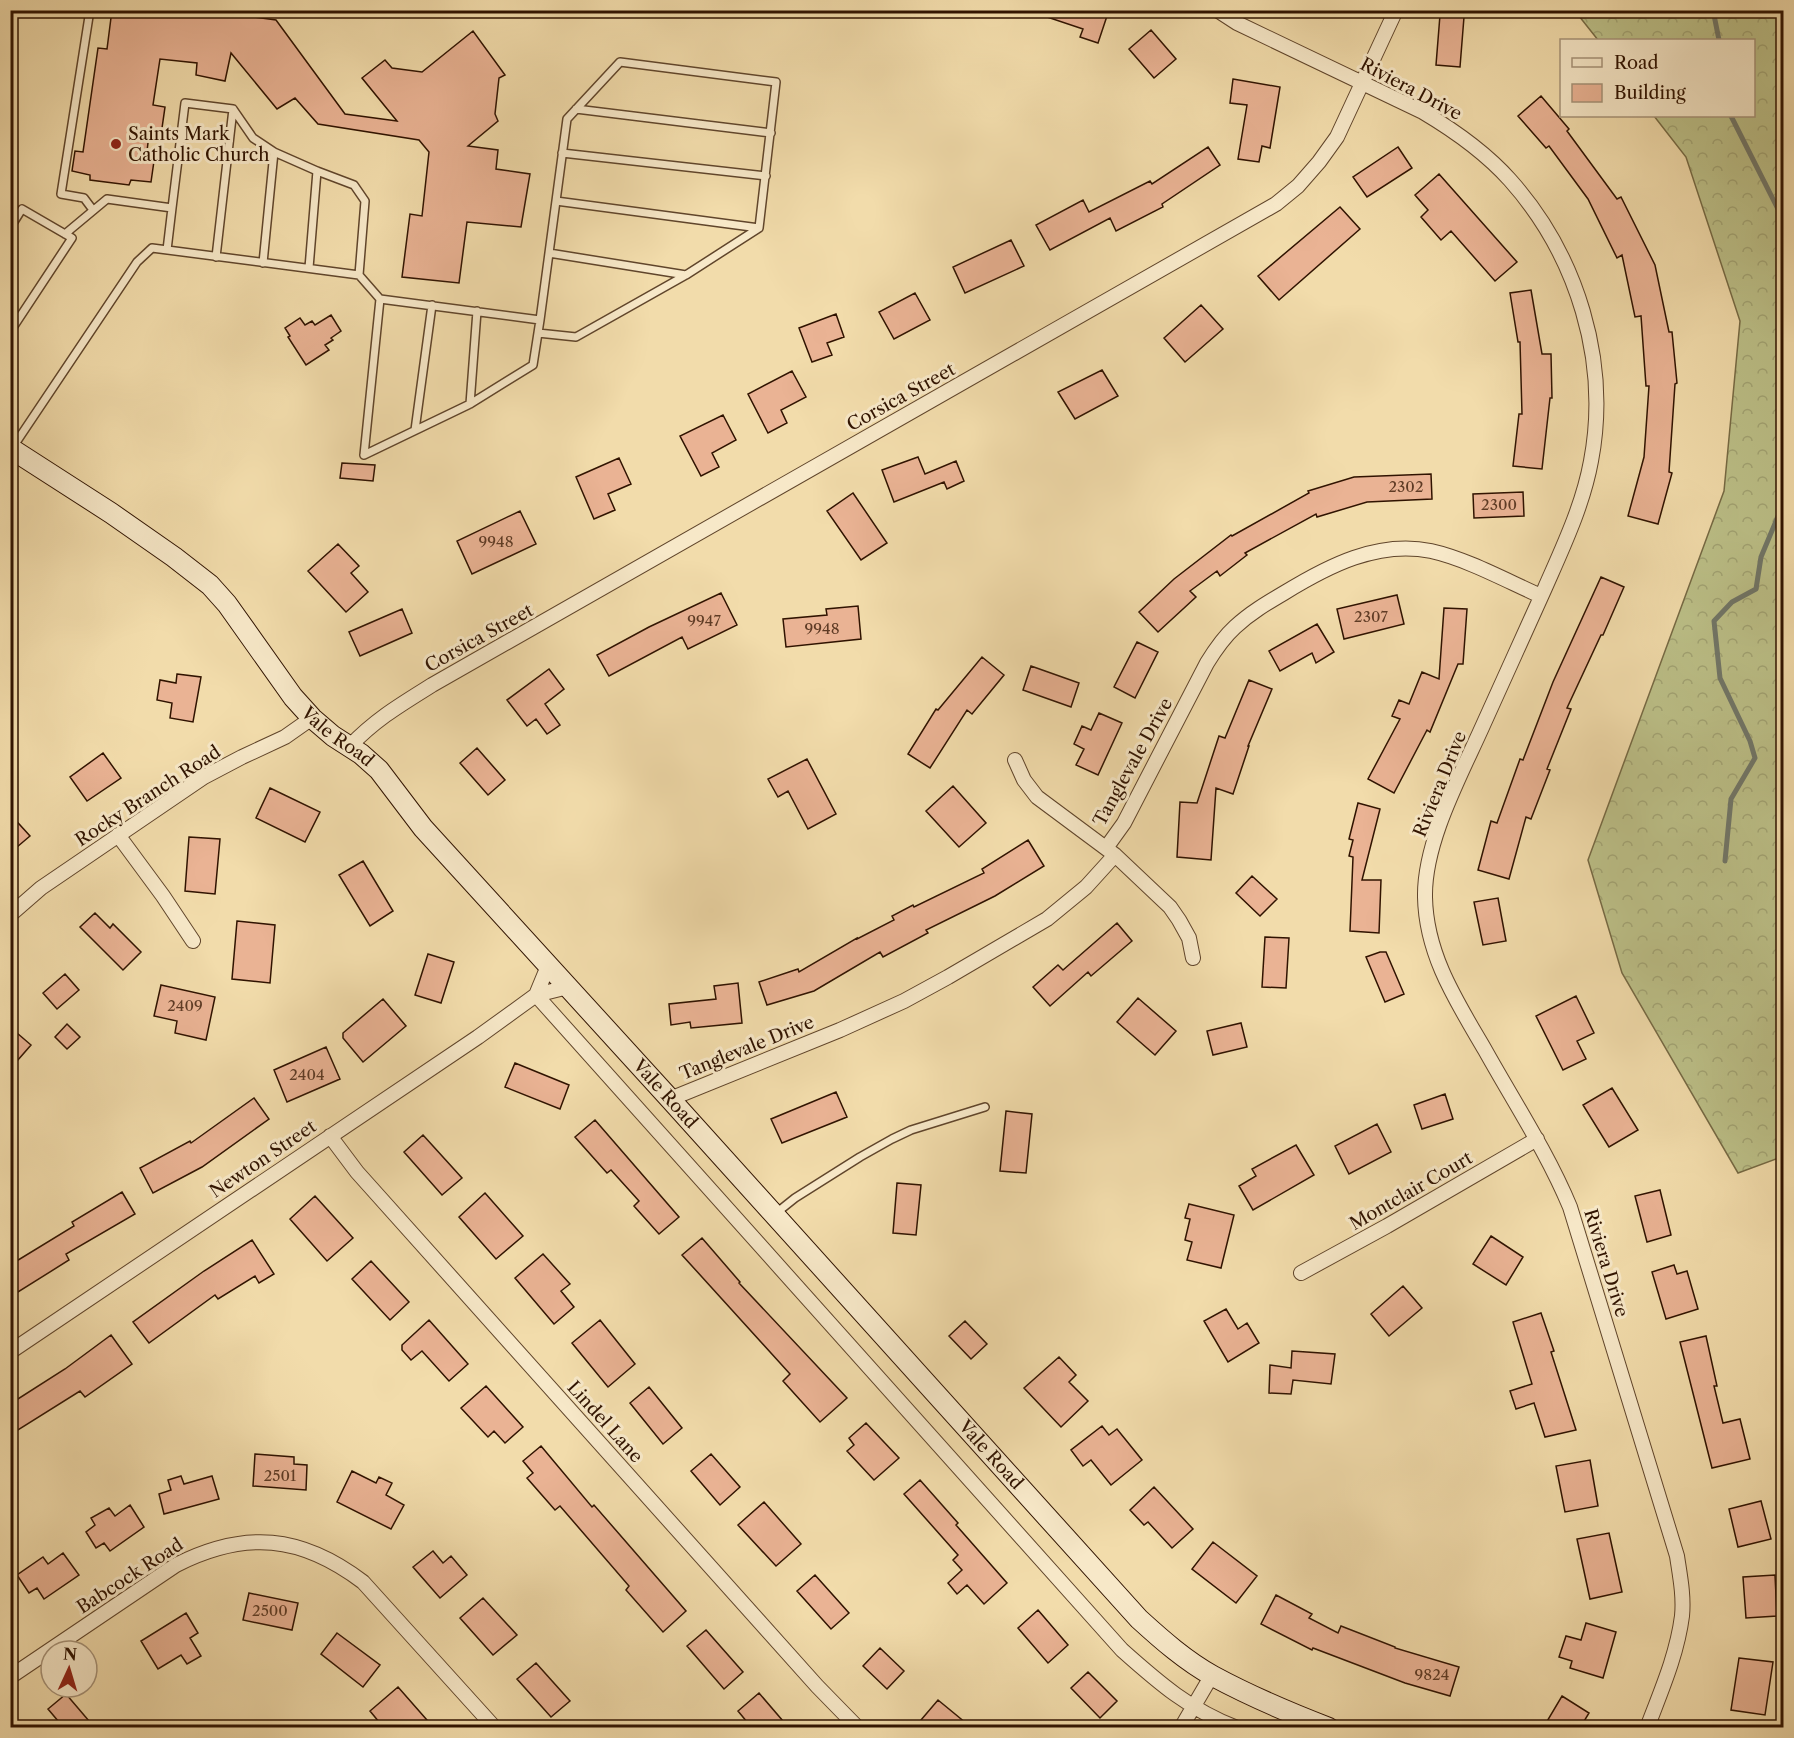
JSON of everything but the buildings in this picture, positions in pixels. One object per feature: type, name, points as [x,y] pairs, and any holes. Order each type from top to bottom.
[{"type":"main road","name":"Vale Road","points":[[11,448],[165,550],[210,585],[227,604],[293,697],[333,736],[362,754],[379,770],[423,828],[1139,1619],[1163,1641],[1212,1675],[1329,1728]]},
{"type":"street","name":"Riviera Drive","points":[[1217,10],[1237,23],[1423,112],[1480,151],[1509,179],[1534,209],[1571,276],[1582,309],[1591,346],[1596,384],[1596,423],[1591,461],[1580,501],[1541,596],[1450,799],[1427,870],[1425,896],[1427,923],[1434,953],[1446,984],[1537,1139],[1555,1172],[1570,1208],[1677,1556],[1682,1590],[1682,1615],[1677,1644],[1647,1728]]},
{"type":"street","name":"Corsica Street","points":[[350,746],[386,713],[432,686],[1276,204],[1298,186],[1337,137],[1396,10]]},
{"type":"street","name":"Tanglevale Drive","points":[[670,1099],[840,1030],[904,1000],[1047,920],[1079,894],[1110,851],[1207,663],[1218,646],[1235,627],[1255,611],[1300,584],[1355,556],[1404,549],[1429,551],[1451,557],[1541,596]]},
{"type":"street","name":"Rocky Branch Road","points":[[10,915],[41,888],[204,777],[285,737],[312,718]]},
{"type":"street","points":[[1015,760],[1024,780],[1037,797],[1110,851],[1170,907],[1189,938],[1193,958]]},
{"type":"street","points":[[118,835],[193,941]]},
{"type":"street","points":[[548,966],[536,995],[1122,1650],[1160,1684],[1193,1707],[1237,1728]]},
{"type":"street","name":"Newton Street","points":[[10,1352],[536,995],[568,987]]},
{"type":"street","name":"Lindel Lane","points":[[330,1136],[357,1172],[817,1686],[858,1728]]},
{"type":"street","name":"Montclair Court","points":[[1301,1273],[1537,1139]]},
{"type":"street","name":"Babcock Road","points":[[10,1677],[176,1565],[223,1545],[250,1542],[274,1543],[299,1547],[320,1555],[342,1566],[363,1582],[495,1728]]},
{"type":"street","points":[[1181,1728],[1212,1675]]},
{"type":"lane","points":[[90,10],[61,194],[84,198],[93,210]]},
{"type":"lane","points":[[380,298],[364,455],[470,404],[533,364],[567,119],[620,62],[776,82],[759,228],[686,275],[576,338],[538,333]]},
{"type":"lane","points":[[167,250],[185,103],[233,109],[254,138],[274,152],[354,185],[365,201],[359,275]]},
{"type":"lane","points":[[216,257],[233,109]]},
{"type":"lane","points":[[576,109],[771,133]]},
{"type":"lane","points":[[263,263],[274,152]]},
{"type":"lane","points":[[562,153],[766,176]]},
{"type":"lane","points":[[309,268],[317,171]]},
{"type":"lane","points":[[65,234],[107,199],[172,208]]},
{"type":"lane","points":[[556,201],[759,228]]},
{"type":"lane","points":[[10,228],[22,209],[72,238],[10,332]]},
{"type":"lane","points":[[11,448],[137,262],[152,249],[359,275],[380,298],[540,320]]},
{"type":"lane","points":[[549,253],[686,275]]},
{"type":"lane","points":[[415,430],[432,305]]},
{"type":"lane","points":[[470,404],[477,311]]},
{"type":"lane","points":[[774,1214],[795,1198],[892,1139],[911,1130],[985,1107]]},
{"type":"green space","points":[[1575,11],[1783,11],[1784,1156],[1738,1173],[1622,973],[1588,860],[1724,491],[1740,321],[1686,157],[1655,117],[1755,117],[1755,39],[1597,39]]},
{"type":"waterway","points":[[1713,10],[1719,39]]},
{"type":"waterway","points":[[1732,117],[1784,221]]},
{"type":"waterway","points":[[1725,861],[1731,799],[1755,758],[1750,741],[1720,678],[1714,621],[1732,602],[1756,589],[1761,557],[1784,502]]},
{"type":"place","name":"Saints Mark Catholic Church","points":[[116,144]]}]
